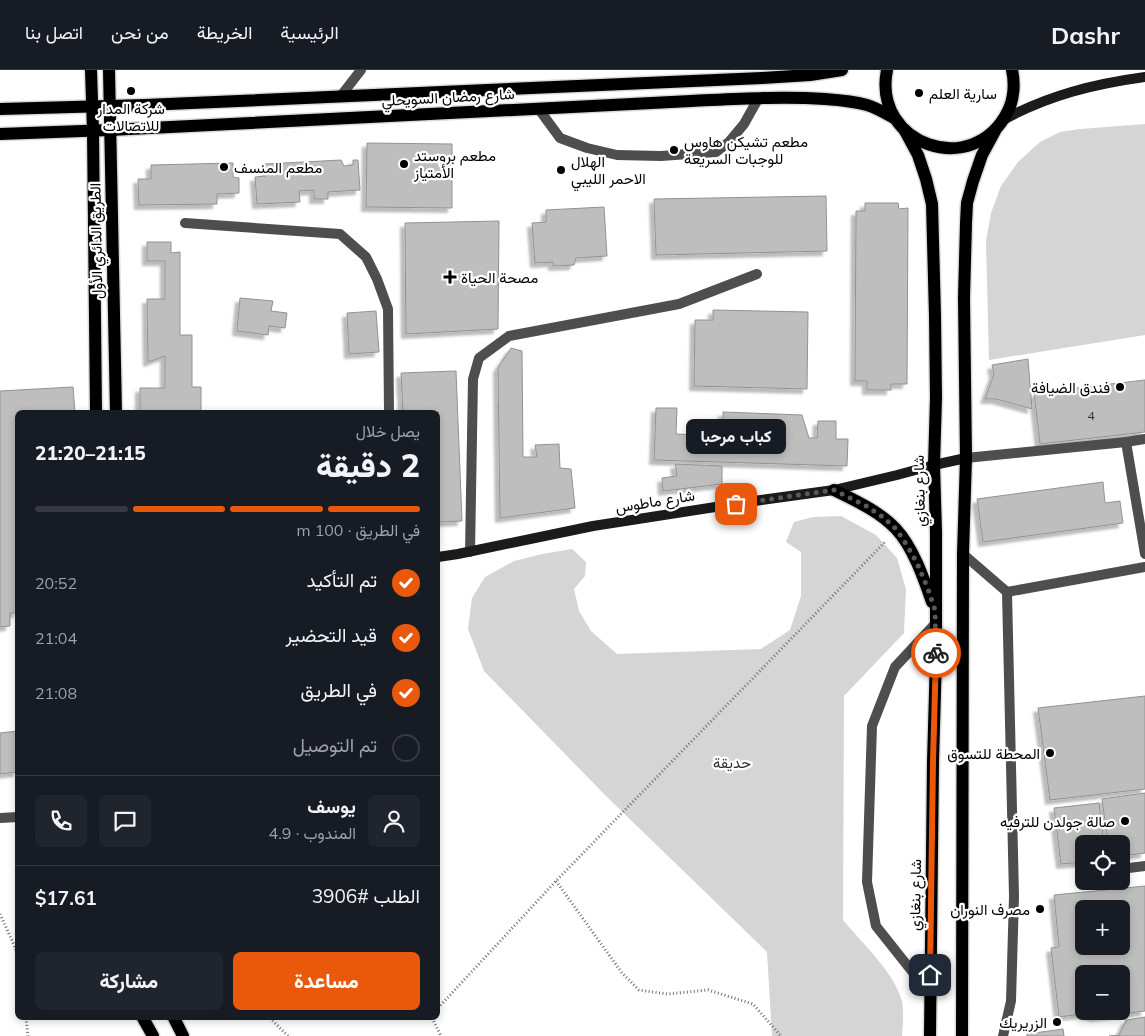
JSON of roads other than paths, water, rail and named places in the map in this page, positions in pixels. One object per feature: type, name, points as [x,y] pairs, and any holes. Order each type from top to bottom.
[{"type":"main road","name":"الطريق الدائري الأول","points":[[91,70],[96,410]]},
{"type":"main road","name":"الطريق الدائري الأول","points":[[109,70],[116,410]]},
{"type":"main road","name":"شارع رمضان السويحلي","points":[[0,109],[340,97],[757,74],[810,75],[842,70]]},
{"type":"main road","points":[[887,70],[885,79],[886,93],[894,118],[916,139],[929,145],[957,148],[970,146],[994,131]]},
{"type":"main road","points":[[962,1036],[963,554],[966,458],[964,298],[966,222],[973,181],[982,155],[1010,106],[1014,91],[1012,70]]},
{"type":"main road","name":"شارع رمضان السويحلي","points":[[0,134],[538,108],[807,98],[865,104],[894,118]]},
{"type":"main road","name":"شارع بنغازي","points":[[905,130],[918,156],[932,204],[935,316],[936,398],[934,465],[936,532],[930,1036]]},
{"type":"main road","points":[[834,490],[866,506],[883,517],[897,530],[917,563],[935,616]]},
{"type":"main road","points":[[144,1020],[153,1036]]},
{"type":"main road","points":[[175,1020],[183,1036]]},
{"type":"street","points":[[340,97],[361,70]]},
{"type":"street","points":[[1003,120],[1026,108],[1066,93],[1145,77]]},
{"type":"street","points":[[538,108],[560,138],[587,148],[617,155],[661,156],[716,152],[729,142],[744,124],[758,99]]},
{"type":"street","points":[[185,224],[340,234],[366,257],[377,279],[388,309],[389,410]]},
{"type":"street","points":[[470,552],[474,379],[479,358],[509,336],[679,304],[756,274]]},
{"type":"street","points":[[966,458],[1145,439]]},
{"type":"street","points":[[1126,442],[1145,554]]},
{"type":"street","name":"شارع ماطوس","points":[[440,557],[593,526],[834,490],[966,458]]},
{"type":"street","points":[[963,554],[1007,592],[1014,896],[1011,1002],[1002,1036]]},
{"type":"street","points":[[1007,592],[1145,567]]},
{"type":"street","points":[[930,994],[876,926],[867,882],[872,726],[895,666],[935,616]]},
{"type":"street","points":[[0,818],[15,816]]},
{"type":"street","points":[[1130,868],[1145,866]]},
{"type":"place","name":"شركة المدار للاتصالات","points":[[131,91]]},
{"type":"place","name":"سارية العلم","points":[[919,93]]},
{"type":"place","name":"مطعم تشيكن هاوس للوجبات السريعة","points":[[674,150]]},
{"type":"place","name":"مطعم بروستد الأمتياز","points":[[404,164]]},
{"type":"place","name":"مطعم المنسف","points":[[224,167]]},
{"type":"place","name":"الهلال الاحمر الليبي","points":[[561,170]]},
{"type":"place","name":"مصحة الحياة","points":[[450,277]]},
{"type":"place","name":"فندق الضيافة","points":[[1120,387]]},
{"type":"place","name":"كباب مرحبا","points":[[736,504]]},
{"type":"place","name":"المحطة للتسوق","points":[[1050,753]]},
{"type":"place","name":"صالة جولدن للترفيه","points":[[1125,821]]},
{"type":"place","name":"مصرف النوران","points":[[1040,909]]},
{"type":"place","name":"الزريريك","points":[[1057,1022]]},
{"type":"park label","name":"حديقة","points":[[732,762]]}]
